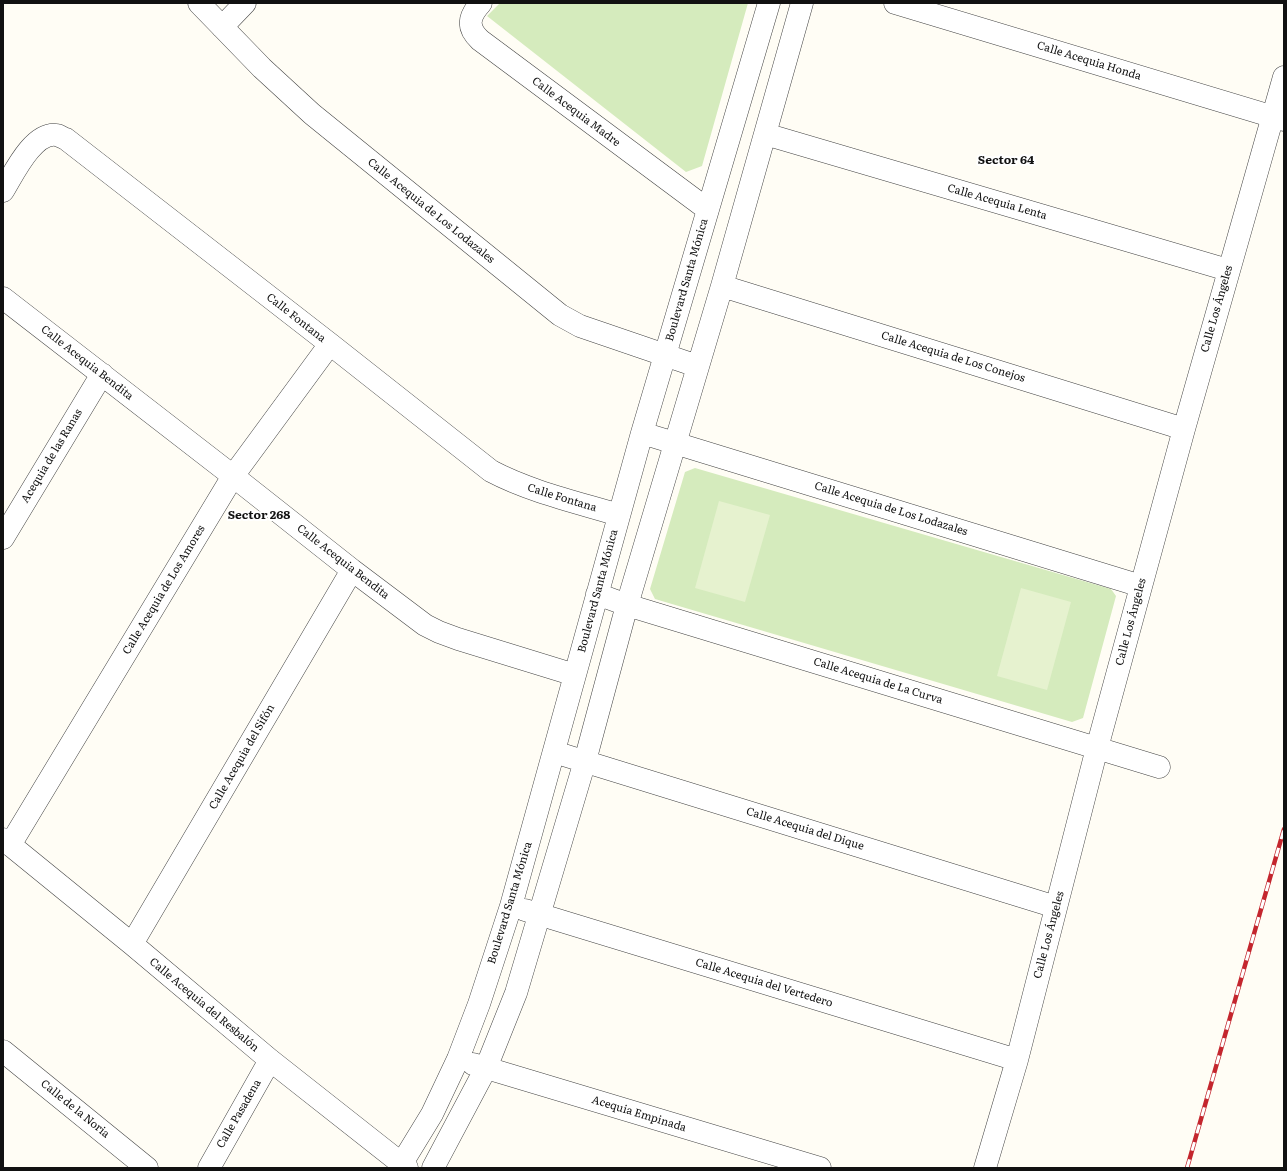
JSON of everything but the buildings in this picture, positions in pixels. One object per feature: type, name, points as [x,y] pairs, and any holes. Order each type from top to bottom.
[{"type":"street","name":"Calle Acequia de Los Lodazales","points":[[198,3],[262,68],[312,114],[560,315],[580,326],[697,366]]},
{"type":"street","points":[[222,28],[245,3]]},
{"type":"street","name":"Calle Acequia Madre","points":[[481,3],[472,15],[471,26],[473,34],[707,209]]},
{"type":"street","name":"Boulevard Santa Mónica","points":[[403,1167],[432,1114],[458,1059],[479,1004],[511,906],[642,433],[769,3]]},
{"type":"street","points":[[433,1168],[486,1068],[516,993],[585,761],[628,605],[697,366],[722,286],[802,3]]},
{"type":"street","name":"Calle Acequia Honda","points":[[895,3],[1278,118]]},
{"type":"street","name":"Calle Los Ángeles","points":[[985,1168],[1016,1060],[1097,748],[1228,270],[1278,118],[1284,77]]},
{"type":"street","name":"Calle Acequia Lenta","points":[[765,134],[1228,270]]},
{"type":"street","name":"Calle Fontana","points":[[3,191],[33,145],[44,138],[56,135],[66,139],[491,471],[527,488],[619,516]]},
{"type":"street","name":"Calle Acequia de Los Conejos","points":[[722,286],[1184,429]]},
{"type":"street","name":"Calle Acequia Bendita","points":[[3,298],[234,476],[352,570],[425,625],[439,632],[575,675]]},
{"type":"street","name":"Calle Acequia de Los Amores","points":[[6,842],[234,476],[330,344]]},
{"type":"street","name":"Acequia de las Ranas","points":[[3,538],[102,374]]},
{"type":"street","name":"Calle Acequia de Los Lodazales","points":[[642,433],[1141,586]]},
{"type":"street","name":"Calle Acequia del Sifón","points":[[132,944],[352,570]]},
{"type":"street","name":"Calle Acequia de La Curva","points":[[597,594],[628,605],[1159,767]]},
{"type":"street","name":"Calle Acequia del Dique","points":[[554,752],[1056,907]]},
{"type":"street","name":"Calle Acequia del Resbalón","points":[[6,842],[132,944],[270,1060],[403,1167]]},
{"type":"street","name":"Calle Acequia del Vertedero","points":[[511,906],[1016,1060]]},
{"type":"street","name":"Calle de la Noria","points":[[3,1051],[147,1168]]},
{"type":"street","name":"Acequia Empinada","points":[[458,1059],[820,1168]]},
{"type":"street","name":"Calle Pasadena","points":[[209,1168],[270,1060]]},
{"type":"green space","points":[[500,3],[748,3],[702,166],[686,172],[487,16]]},
{"type":"green space","points":[[695,468],[1111,589],[1116,596],[1083,718],[1072,722],[655,599],[650,589],[685,472]]},
{"type":"green space","points":[[719,501],[770,515],[745,602],[695,588]]},
{"type":"green space","points":[[1021,588],[1071,602],[1047,690],[997,676]]},
{"type":"railway","points":[[1187,1168],[1284,829]]},
{"type":"district","name":"Sector 64","points":[[1006,160]]},
{"type":"district","name":"Sector 268","points":[[259,515]]}]
